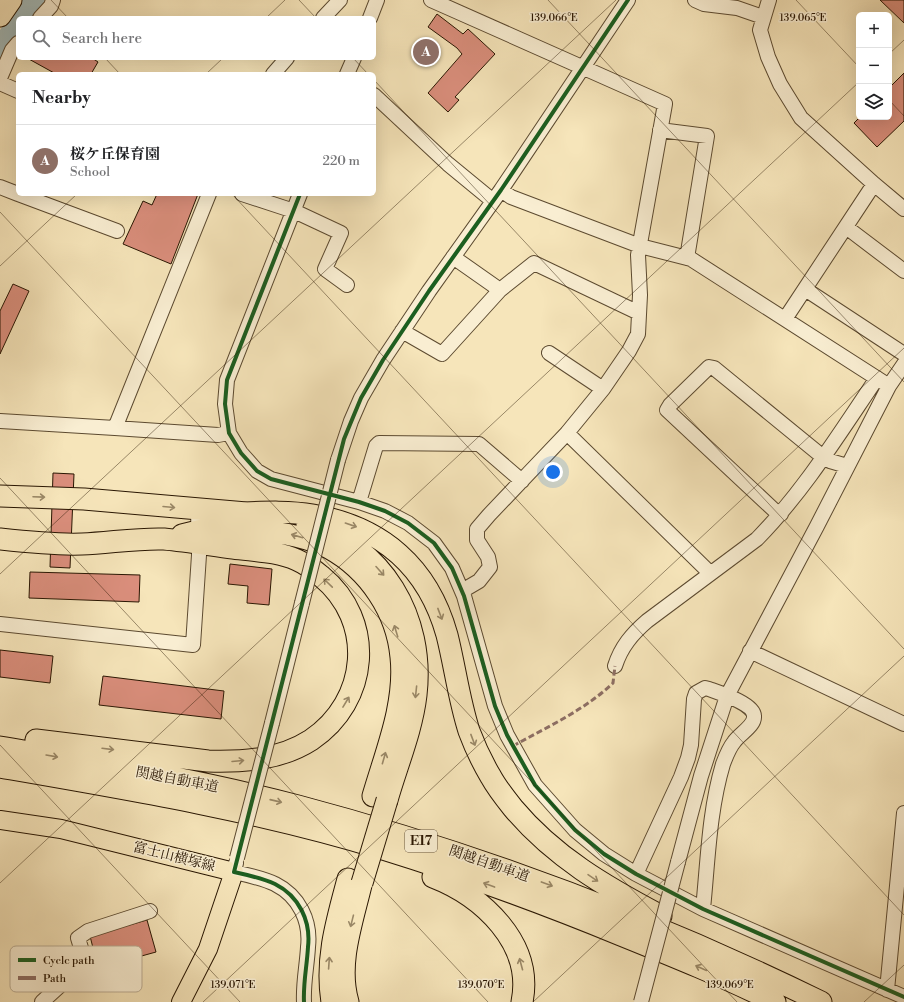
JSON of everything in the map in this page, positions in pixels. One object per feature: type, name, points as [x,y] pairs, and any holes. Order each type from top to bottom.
[{"type":"highway","points":[[0,16],[11,0]]},
{"type":"highway","points":[[0,496],[84,499],[198,510],[290,512],[312,514],[357,527],[378,538],[393,549],[420,576],[431,594],[440,614],[447,636],[469,730],[479,756],[492,779],[521,817],[558,852],[605,886],[829,1002]]},
{"type":"highway","points":[[243,512],[292,520],[332,533],[349,544],[375,565],[392,584],[401,601],[408,619],[415,649],[417,676],[416,689],[407,735],[380,798]]},
{"type":"highway","points":[[199,537],[221,527],[287,534],[306,539],[328,548],[345,558],[372,584],[383,600],[393,620],[399,640],[402,658],[402,680],[399,704],[380,798],[355,881],[334,930],[329,968],[329,988],[332,1002]]},
{"type":"highway","points":[[0,539],[24,542],[80,544],[199,537],[284,555],[299,561],[314,570],[338,592],[348,608],[355,624],[359,643],[360,660],[350,697],[327,727],[295,749],[278,755],[254,760],[233,762],[182,759],[52,742],[0,737]]},
{"type":"highway","name":"関越自動車道","points":[[0,747],[194,783],[295,806],[395,833],[481,860],[580,896],[760,972],[821,1002]]},
{"type":"highway","name":"関越自動車道","points":[[0,767],[186,801],[281,822],[382,849],[476,880],[575,916],[665,952],[775,1002]]},
{"type":"highway","points":[[83,782],[387,861],[443,881],[462,891],[479,903],[494,916],[506,931],[515,946],[521,962],[524,980],[522,1002]]},
{"type":"highway","points":[[348,1002],[345,981],[345,960],[355,881]]},
{"type":"main road","name":"富士山横塚線","points":[[0,820],[61,829],[236,865],[218,924],[208,950],[181,1002]]},
{"type":"street","points":[[42,16],[51,6],[53,0]]},
{"type":"street","points":[[324,16],[340,0]]},
{"type":"street","points":[[371,16],[377,0]]},
{"type":"street","points":[[431,0],[665,104],[638,255],[640,294],[638,334],[622,362],[603,389],[567,433],[489,514],[478,529],[477,540],[488,557],[490,567],[479,581],[462,591]]},
{"type":"street","points":[[304,1002],[303,992],[309,941],[308,927],[301,908],[286,891],[236,865],[338,460],[348,427],[361,398],[402,331],[497,196],[628,0]]},
{"type":"street","points":[[695,0],[704,4],[737,8],[763,17]]},
{"type":"street","points":[[769,0],[760,30],[768,57],[780,84],[801,118],[904,209]]},
{"type":"street","points":[[0,78],[12,50],[16,45]]},
{"type":"street","points":[[275,72],[285,60]]},
{"type":"street","points":[[0,83],[16,90]]},
{"type":"street","points":[[376,97],[448,164],[497,196],[511,197],[640,246],[691,259],[889,386]]},
{"type":"street","points":[[660,130],[707,136],[688,258]]},
{"type":"street","points":[[785,320],[874,184]]},
{"type":"street","points":[[0,187],[16,193]]},
{"type":"street","points":[[23,196],[117,231]]},
{"type":"street","points":[[115,428],[208,196]]},
{"type":"street","points":[[248,196],[294,211],[341,233],[325,269],[347,285]]},
{"type":"street","points":[[299,196],[228,380],[226,404],[229,433],[241,453],[257,471],[271,480],[359,502],[385,511],[408,523],[434,543],[452,568],[462,591],[494,706],[513,746],[535,785],[575,830],[604,854],[636,874],[703,909],[904,997]]},
{"type":"street","points":[[846,226],[904,270]]},
{"type":"street","points":[[453,257],[500,290]]},
{"type":"street","points":[[402,331],[442,354],[500,290],[534,262],[639,313]]},
{"type":"street","points":[[806,289],[904,354]]},
{"type":"street","points":[[549,353],[603,389]]},
{"type":"street","points":[[641,1002],[708,751],[727,696],[889,386],[904,364]]},
{"type":"street","points":[[781,514],[774,510],[667,410],[670,405],[709,367],[714,368],[823,457],[830,461],[847,466]]},
{"type":"street","points":[[616,666],[619,654],[633,634],[647,621],[756,540],[781,514],[811,475],[877,378]]},
{"type":"street","points":[[0,422],[218,435],[229,433]]},
{"type":"street","points":[[567,433],[710,573]]},
{"type":"street","points":[[359,502],[376,446],[379,443],[480,444],[522,481]]},
{"type":"street","points":[[0,624],[194,645],[199,537],[198,510]]},
{"type":"street","points":[[750,651],[904,724]]},
{"type":"street","points":[[636,874],[682,777],[688,758],[694,699],[696,693],[705,688],[749,706],[753,711],[754,721],[734,741],[728,751],[713,807],[703,909]]},
{"type":"street","points":[[888,990],[904,813]]},
{"type":"street","points":[[81,946],[78,938],[88,931],[150,911]]},
{"type":"street","points":[[42,1002],[53,992]]},
{"type":"building","points":[[880,0],[904,0],[904,23]]},
{"type":"building","points":[[437,14],[463,34],[468,29],[495,54],[455,97],[459,100],[448,112],[428,93],[462,54],[457,48],[428,27]]},
{"type":"building","points":[[31,60],[95,60],[98,62],[92,72],[52,72]]},
{"type":"building","points":[[904,73],[904,121],[877,147],[854,123],[857,120],[892,120],[892,85]]},
{"type":"building","points":[[156,196],[197,196],[171,264],[123,244],[143,201],[152,205]]},
{"type":"building","points":[[13,284],[29,291],[0,354],[0,311]]},
{"type":"building","points":[[53,473],[74,474],[70,568],[50,567]]},
{"type":"building","points":[[230,564],[272,569],[269,605],[247,603],[248,586],[228,584]]},
{"type":"building","points":[[30,572],[140,575],[139,602],[29,598]]},
{"type":"building","points":[[0,650],[53,656],[50,683],[0,677]]},
{"type":"building","points":[[103,676],[224,691],[221,719],[99,705]]},
{"type":"building","points":[[147,920],[156,952],[142,956],[142,946],[92,946],[90,936]]},
{"type":"waterway","points":[[24,16],[36,0]]},
{"type":"waterway","points":[[0,51],[16,28]]},
{"type":"marked path","points":[[513,746],[565,718],[602,693],[613,683],[615,666]]},
{"type":"cycle path","points":[[304,1002],[308,937],[302,910],[291,895],[275,884],[260,878],[234,872],[344,439],[361,398],[383,360],[429,291],[501,190],[628,0]]},
{"type":"cycle path","points":[[299,196],[227,380],[225,404],[229,433],[241,453],[257,471],[271,479],[359,502],[385,511],[408,523],[434,543],[452,568],[464,596],[495,706],[507,735],[535,785],[575,830],[604,854],[636,874],[703,909],[904,997]]},
{"type":"place","name":"桜ケ丘保育園","points":[[426,52]]}]
